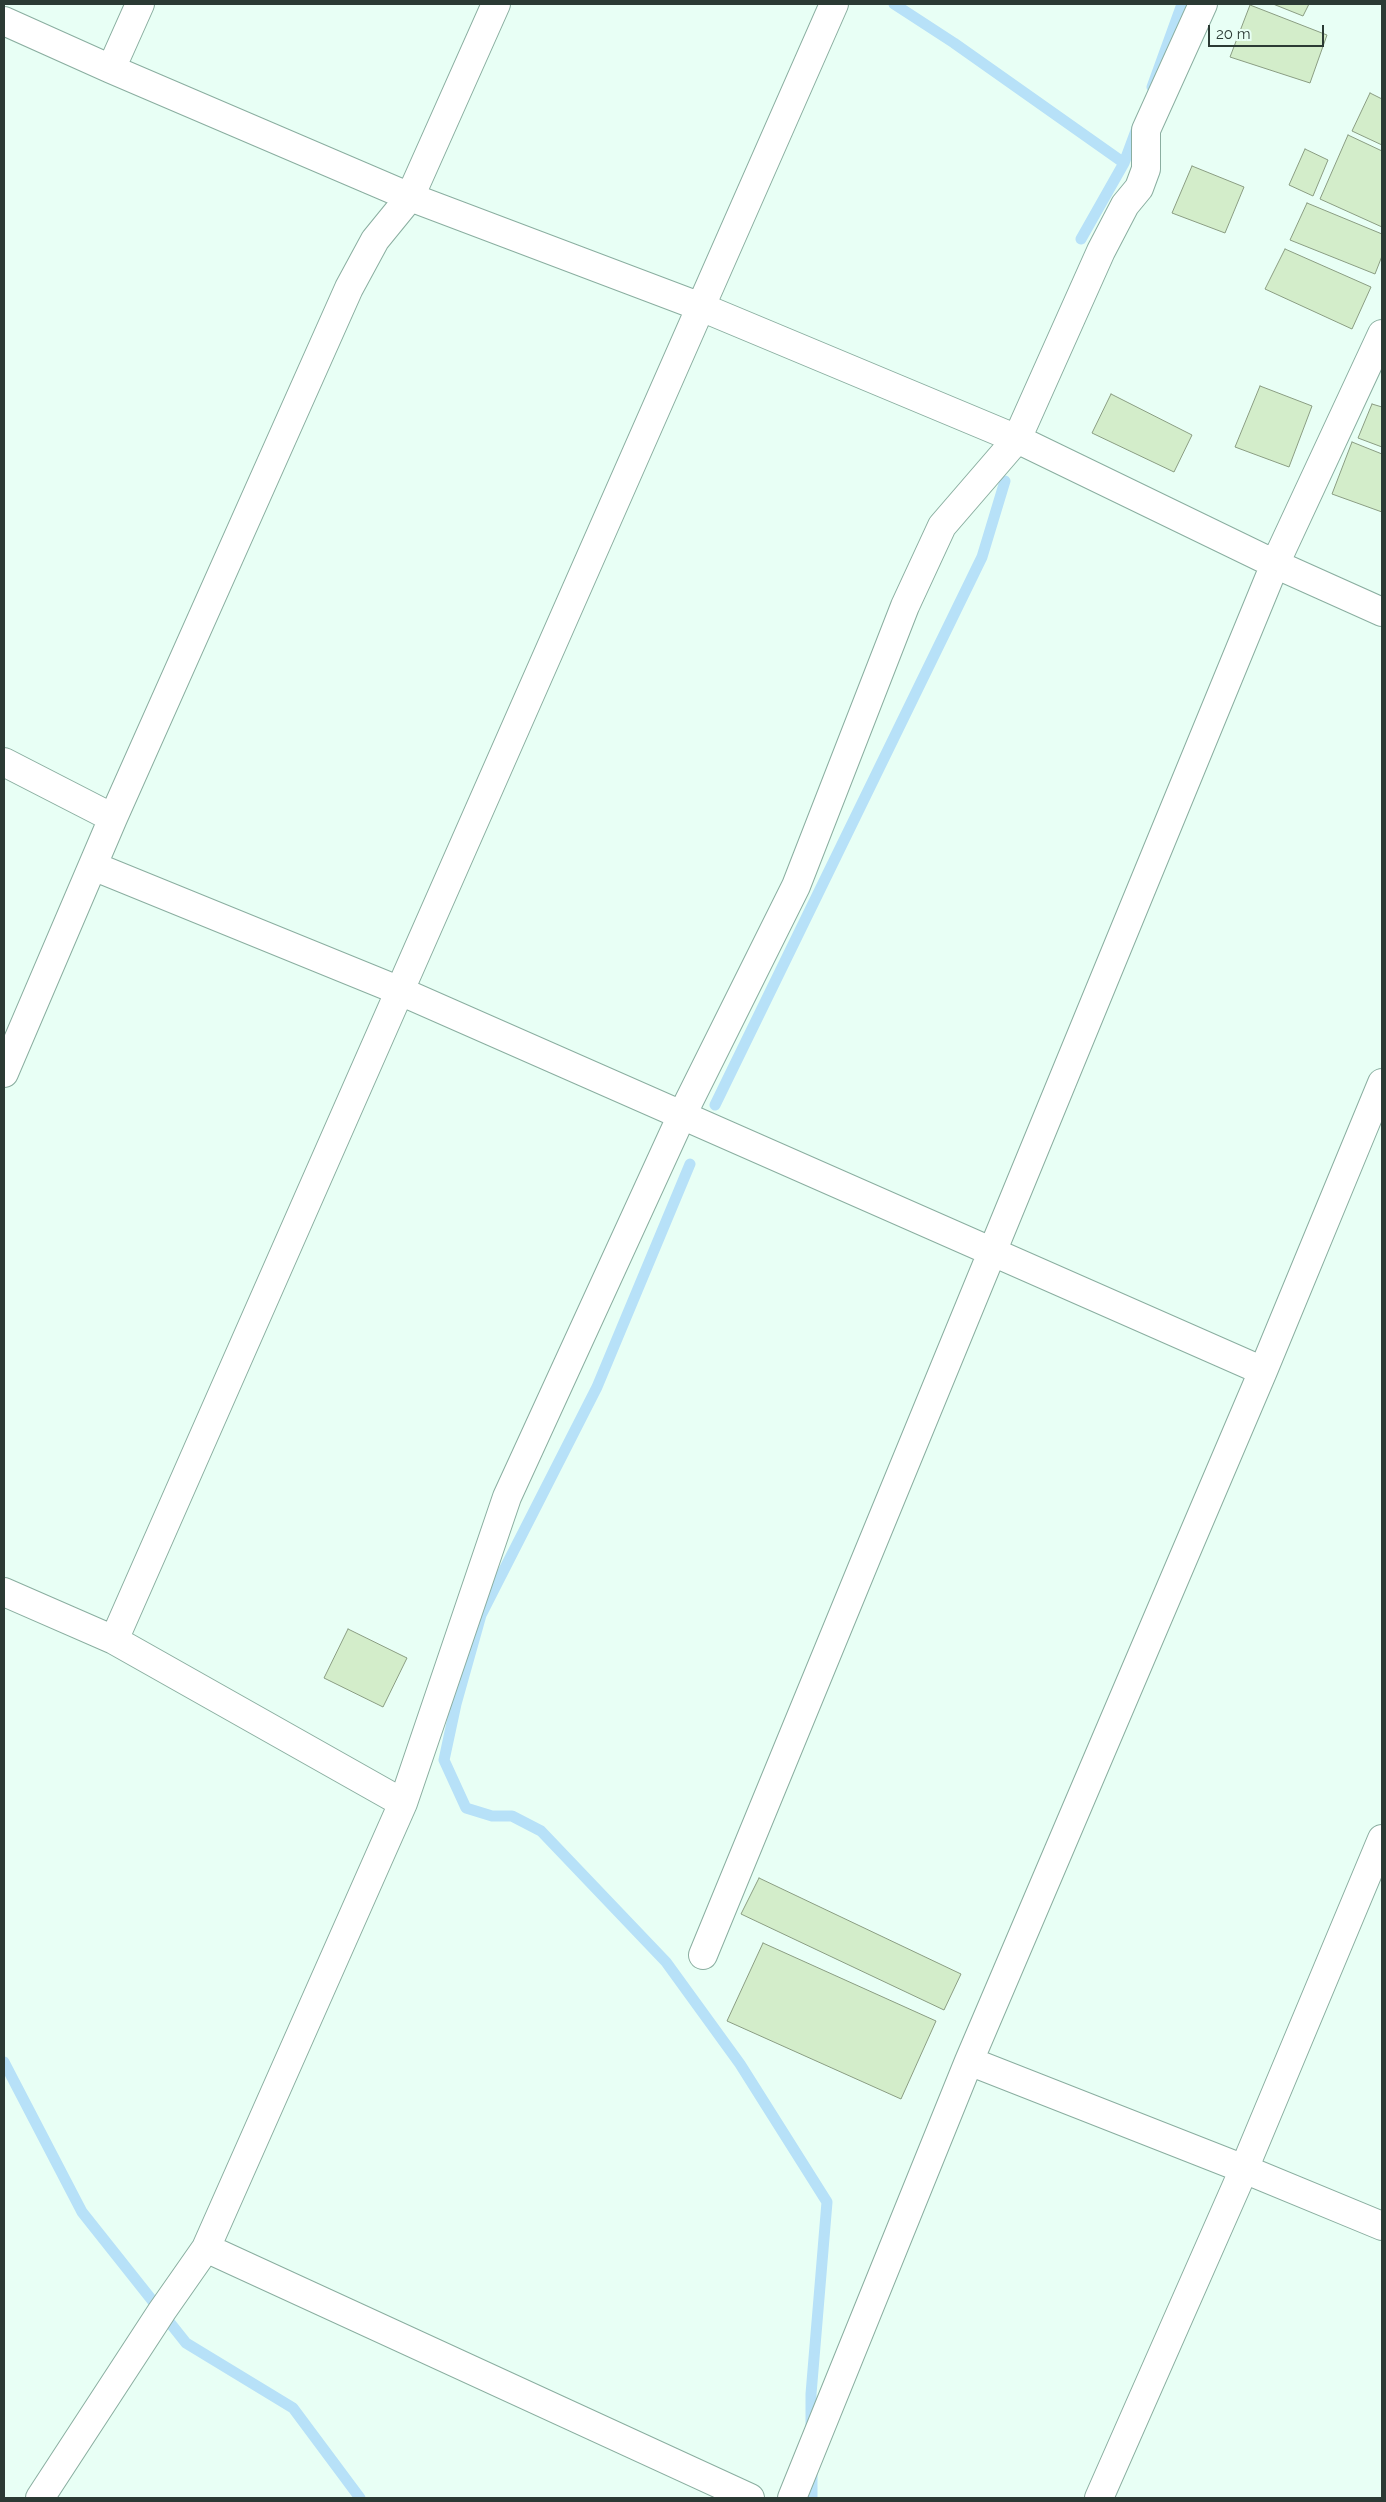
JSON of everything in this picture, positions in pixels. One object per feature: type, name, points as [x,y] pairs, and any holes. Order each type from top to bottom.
[{"type":"street","points":[[111,69],[140,4]]},
{"type":"street","points":[[4,1073],[113,818],[349,288],[375,240],[410,197],[496,4]]},
{"type":"street","points":[[114,1640],[834,4]]},
{"type":"street","points":[[40,2498],[162,2311],[206,2248],[403,1803],[507,1496],[682,1115],[796,886],[905,606],[942,526],[1017,439],[1102,251],[1125,205],[1139,188],[1146,170],[1146,130],[1203,4]]},
{"type":"street","points":[[4,21],[410,197],[702,307],[1017,439],[1275,564],[1382,612]]},
{"type":"street","points":[[702,1955],[1275,564],[1382,334]]},
{"type":"street","points":[[4,762],[113,818]]},
{"type":"street","points":[[93,866],[400,990],[1263,1371]]},
{"type":"street","points":[[792,2498],[968,2061],[1263,1371],[1382,1083]]},
{"type":"street","points":[[4,1592],[114,1640],[403,1803]]},
{"type":"street","points":[[1099,2498],[1244,2169],[1382,1839]]},
{"type":"street","points":[[968,2061],[1244,2169],[1382,2226]]},
{"type":"street","points":[[206,2248],[750,2498]]},
{"type":"building","points":[[1273,4],[1309,4],[1303,16]]},
{"type":"building","points":[[1250,5],[1327,35],[1310,83],[1230,57]]},
{"type":"building","points":[[1370,93],[1382,99],[1382,145],[1352,131]]},
{"type":"building","points":[[1348,135],[1382,151],[1382,227],[1320,199]]},
{"type":"building","points":[[1305,149],[1328,160],[1313,196],[1289,185]]},
{"type":"building","points":[[1192,166],[1244,187],[1225,233],[1172,213]]},
{"type":"building","points":[[1307,203],[1382,234],[1382,256],[1375,274],[1290,240]]},
{"type":"building","points":[[1285,249],[1371,287],[1352,329],[1265,289]]},
{"type":"building","points":[[1260,386],[1312,406],[1289,467],[1235,447]]},
{"type":"building","points":[[1111,394],[1192,435],[1174,472],[1092,433]]},
{"type":"building","points":[[1372,404],[1382,407],[1382,447],[1358,438]]},
{"type":"building","points":[[1352,442],[1382,454],[1382,512],[1332,494]]},
{"type":"building","points":[[348,1629],[407,1658],[383,1707],[324,1678]]},
{"type":"building","points":[[759,1878],[961,1974],[944,2010],[741,1914]]},
{"type":"building","points":[[763,1943],[936,2021],[901,2099],[727,2021]]},
{"type":"waterway","points":[[894,4],[954,43],[1124,163]]},
{"type":"waterway","points":[[1152,87],[1182,4]]},
{"type":"waterway","points":[[1081,239],[1124,163],[1137,128]]},
{"type":"waterway","points":[[715,1105],[982,557],[1005,481]]},
{"type":"waterway","points":[[690,1164],[597,1387],[481,1615],[456,1704],[444,1760],[466,1808],[492,1816],[512,1816],[541,1831],[666,1962],[740,2064],[827,2202],[811,2394],[811,2427]]},
{"type":"waterway","points":[[4,2062],[82,2212],[186,2343],[293,2408],[360,2498]]},
{"type":"waterway","points":[[812,2471],[812,2498]]}]
